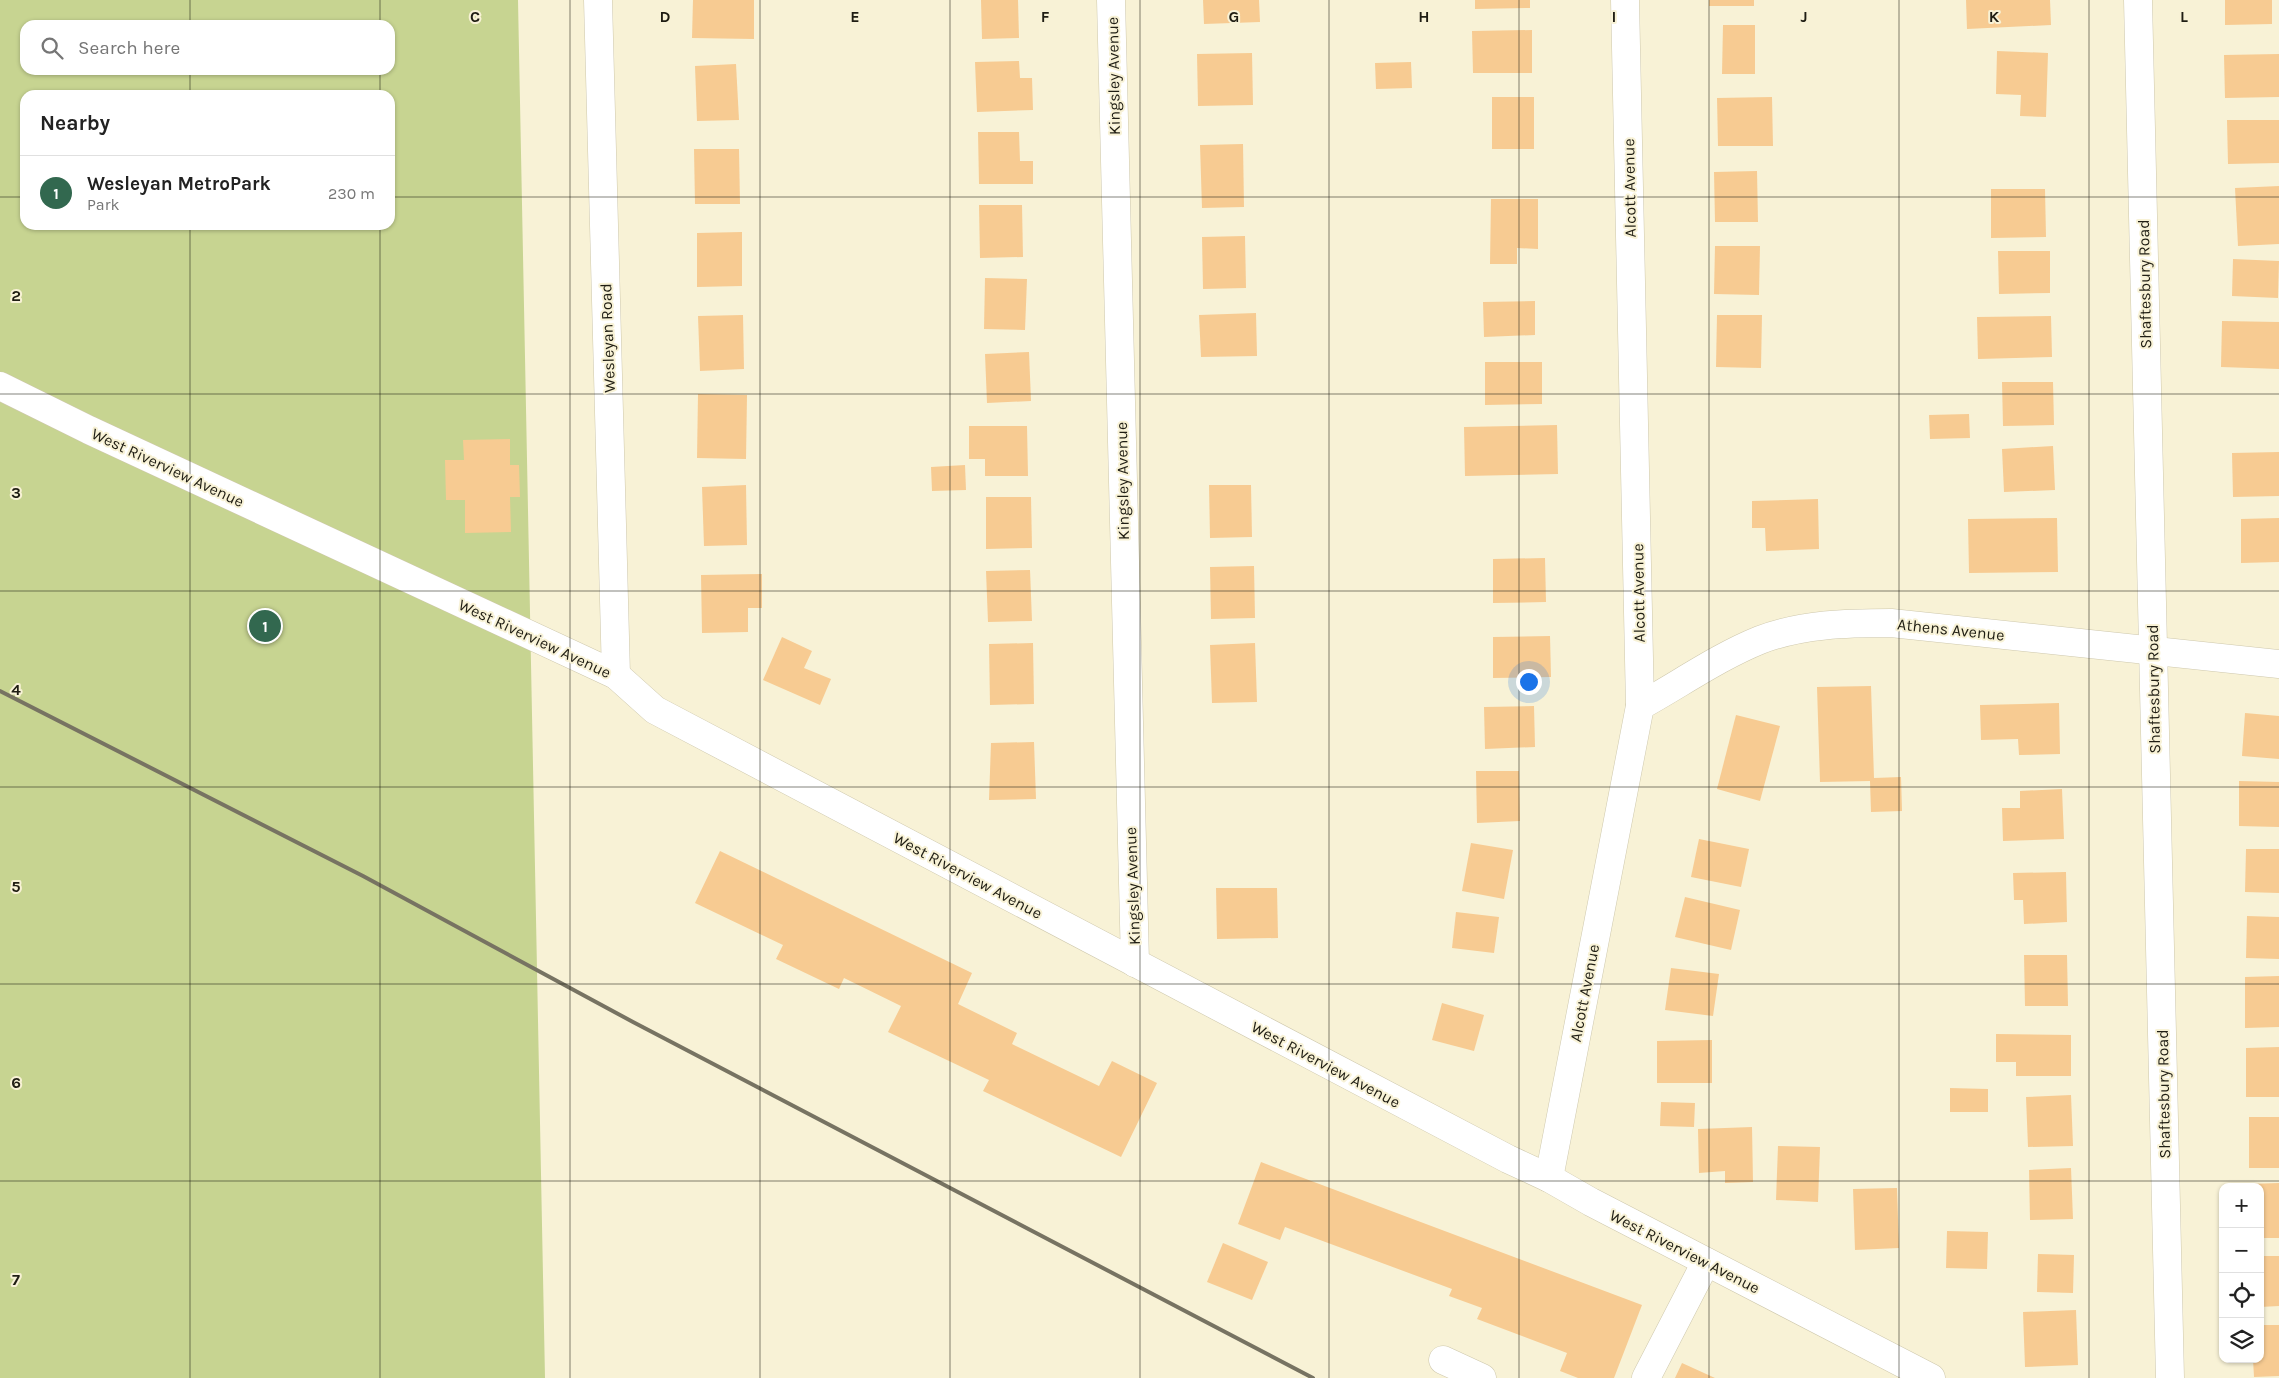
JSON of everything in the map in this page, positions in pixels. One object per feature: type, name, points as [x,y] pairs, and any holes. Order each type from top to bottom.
[{"type":"street","name":"Wesleyan Road","points":[[598,0],[616,675]]},
{"type":"street","name":"Kingsley Avenue","points":[[1111,0],[1134,963]]},
{"type":"street","name":"Alcott Avenue","points":[[1549,1178],[1640,706],[1625,0]]},
{"type":"street","name":"Shaftesbury Road","points":[[2138,0],[2170,1378]]},
{"type":"street","name":"West Riverview Avenue","points":[[0,386],[98,435],[616,675],[655,710],[1500,1155],[1549,1178],[1706,1262],[1931,1378]]},
{"type":"street","name":"Athens Avenue","points":[[1640,706],[1687,680],[1720,658],[1761,640],[1834,624],[1891,623],[2279,664]]},
{"type":"street","points":[[1646,1378],[1706,1262]]},
{"type":"street","points":[[1443,1360],[1482,1378]]},
{"type":"green space","points":[[0,0],[518,0],[545,1378],[0,1378]]},
{"type":"building","points":[[693,0],[754,0],[754,39],[692,38]]},
{"type":"building","points":[[981,0],[1018,0],[1019,38],[982,39]]},
{"type":"building","points":[[1203,0],[1259,0],[1260,22],[1204,24]]},
{"type":"building","points":[[1475,0],[1530,0],[1530,8],[1475,9]]},
{"type":"building","points":[[1709,0],[1754,0],[1754,6],[1709,6]]},
{"type":"building","points":[[1966,0],[2050,0],[2051,25],[1967,29]]},
{"type":"building","points":[[2225,0],[2272,0],[2272,24],[2225,25]]},
{"type":"building","points":[[1723,25],[1755,25],[1755,74],[1722,74]]},
{"type":"building","points":[[1532,30],[1532,73],[1473,73],[1472,31]]},
{"type":"building","points":[[1997,51],[2048,53],[2046,117],[2020,116],[2021,95],[1996,94]]},
{"type":"building","points":[[1252,53],[1253,105],[1198,106],[1197,54]]},
{"type":"building","points":[[2279,54],[2279,97],[2225,98],[2224,55]]},
{"type":"building","points":[[1019,61],[1020,78],[1032,78],[1033,110],[977,112],[975,62]]},
{"type":"building","points":[[1411,62],[1412,88],[1376,89],[1375,63]]},
{"type":"building","points":[[736,64],[739,120],[697,121],[695,66]]},
{"type":"building","points":[[1492,97],[1534,97],[1534,149],[1492,149]]},
{"type":"building","points":[[1772,97],[1773,146],[1718,146],[1717,98]]},
{"type":"building","points":[[2227,120],[2279,120],[2279,163],[2228,164]]},
{"type":"building","points":[[978,132],[1019,132],[1020,161],[1033,161],[1033,184],[979,184]]},
{"type":"building","points":[[1243,144],[1244,207],[1202,208],[1200,145]]},
{"type":"building","points":[[694,149],[739,149],[740,204],[695,204]]},
{"type":"building","points":[[1757,171],[1758,222],[1715,222],[1714,172]]},
{"type":"building","points":[[2279,186],[2279,244],[2238,246],[2235,188]]},
{"type":"building","points":[[1991,189],[2045,189],[2046,237],[1991,238]]},
{"type":"building","points":[[1491,199],[1538,199],[1538,249],[1517,248],[1517,264],[1490,264]]},
{"type":"building","points":[[979,205],[1022,205],[1023,257],[980,258]]},
{"type":"building","points":[[742,232],[742,286],[697,287],[697,233]]},
{"type":"building","points":[[1245,236],[1246,288],[1203,289],[1202,237]]},
{"type":"building","points":[[1715,246],[1760,246],[1759,295],[1714,294]]},
{"type":"building","points":[[1998,251],[2050,251],[2050,293],[1999,294]]},
{"type":"building","points":[[2233,259],[2279,261],[2278,298],[2232,296]]},
{"type":"building","points":[[985,278],[1027,279],[1025,330],[984,329]]},
{"type":"building","points":[[1535,301],[1535,335],[1484,337],[1483,302]]},
{"type":"building","points":[[1256,313],[1257,356],[1201,357],[1199,315]]},
{"type":"building","points":[[743,315],[744,369],[700,371],[698,316]]},
{"type":"building","points":[[1717,315],[1762,315],[1761,368],[1716,367]]},
{"type":"building","points":[[2051,316],[2052,357],[1978,359],[1977,317]]},
{"type":"building","points":[[2222,321],[2279,322],[2279,369],[2221,367]]},
{"type":"building","points":[[1029,352],[1031,401],[987,403],[985,354]]},
{"type":"building","points":[[1485,362],[1542,362],[1542,404],[1485,405]]},
{"type":"building","points":[[2002,382],[2053,382],[2054,425],[2003,426]]},
{"type":"building","points":[[698,394],[747,395],[746,459],[697,458]]},
{"type":"building","points":[[1969,414],[1970,438],[1930,439],[1929,415]]},
{"type":"building","points":[[1557,425],[1558,474],[1465,476],[1464,427]]},
{"type":"building","points":[[969,426],[1027,426],[1028,476],[985,476],[985,459],[969,459]]},
{"type":"building","points":[[510,439],[510,465],[519,465],[520,497],[510,497],[511,532],[465,533],[465,500],[446,500],[445,460],[464,460],[463,440]]},
{"type":"building","points":[[2053,446],[2055,490],[2004,492],[2002,449]]},
{"type":"building","points":[[2279,452],[2279,496],[2233,497],[2232,453]]},
{"type":"building","points":[[965,465],[966,490],[932,491],[931,467]]},
{"type":"building","points":[[746,485],[747,545],[704,546],[702,487]]},
{"type":"building","points":[[1209,485],[1251,485],[1252,537],[1210,538]]},
{"type":"building","points":[[986,497],[1031,497],[1032,548],[986,549]]},
{"type":"building","points":[[1818,499],[1819,549],[1766,551],[1765,528],[1752,528],[1752,501]]},
{"type":"building","points":[[2057,518],[2058,572],[1969,573],[1968,519]]},
{"type":"building","points":[[2279,518],[2279,562],[2241,563],[2241,519]]},
{"type":"building","points":[[1545,558],[1546,602],[1493,603],[1493,559]]},
{"type":"building","points":[[1254,566],[1255,618],[1211,619],[1210,567]]},
{"type":"building","points":[[1030,570],[1032,621],[988,622],[986,571]]},
{"type":"building","points":[[762,574],[762,608],[748,608],[748,632],[702,633],[701,575]]},
{"type":"building","points":[[1550,636],[1551,677],[1493,678],[1493,637]]},
{"type":"building","points":[[782,637],[812,651],[804,668],[831,679],[820,705],[763,680]]},
{"type":"building","points":[[1033,643],[1034,704],[990,705],[989,644]]},
{"type":"building","points":[[1255,643],[1257,702],[1212,703],[1210,645]]},
{"type":"building","points":[[1871,686],[1874,778],[1901,777],[1902,811],[1871,812],[1870,781],[1820,782],[1817,687]]},
{"type":"building","points":[[2059,703],[2060,754],[2019,755],[2018,739],[1981,740],[1980,705]]},
{"type":"building","points":[[1534,706],[1535,747],[1485,749],[1484,707]]},
{"type":"building","points":[[2245,713],[2279,716],[2279,759],[2242,756]]},
{"type":"building","points":[[1736,715],[1780,726],[1760,801],[1717,789]]},
{"type":"building","points":[[1034,742],[1036,799],[989,800],[991,743]]},
{"type":"building","points":[[1476,771],[1519,771],[1520,821],[1477,823]]},
{"type":"building","points":[[2239,781],[2279,782],[2279,827],[2239,826]]},
{"type":"building","points":[[2062,789],[2064,839],[2003,841],[2002,808],[2020,808],[2020,791]]},
{"type":"building","points":[[1699,839],[1749,849],[1741,887],[1691,877]]},
{"type":"building","points":[[1471,843],[1513,850],[1504,899],[1462,891]]},
{"type":"building","points":[[2246,849],[2279,849],[2279,893],[2245,892]]},
{"type":"building","points":[[720,851],[972,973],[958,1004],[1017,1033],[1012,1044],[1099,1086],[1112,1061],[1157,1083],[1121,1157],[983,1091],[989,1080],[888,1032],[901,1006],[844,978],[839,989],[776,959],[783,945],[695,903]]},
{"type":"building","points":[[2066,872],[2067,922],[2024,924],[2023,900],[2014,900],[2013,873]]},
{"type":"building","points":[[1216,888],[1277,888],[1278,938],[1217,939]]},
{"type":"building","points":[[1685,897],[1740,910],[1731,950],[1675,937]]},
{"type":"building","points":[[1456,912],[1499,917],[1494,953],[1452,948]]},
{"type":"building","points":[[2247,916],[2279,917],[2279,959],[2246,958]]},
{"type":"building","points":[[2024,955],[2067,955],[2068,1006],[2025,1006]]},
{"type":"building","points":[[1671,968],[1719,974],[1713,1016],[1665,1010]]},
{"type":"building","points":[[2279,976],[2279,1027],[2245,1028],[2245,977]]},
{"type":"building","points":[[1442,1003],[1484,1015],[1474,1051],[1432,1040]]},
{"type":"building","points":[[1996,1034],[2071,1035],[2071,1076],[2016,1076],[2016,1062],[1996,1062]]},
{"type":"building","points":[[1712,1040],[1712,1083],[1657,1083],[1657,1041]]},
{"type":"building","points":[[2279,1047],[2279,1097],[2246,1097],[2246,1048]]},
{"type":"building","points":[[1950,1088],[1988,1089],[1988,1112],[1950,1112]]},
{"type":"building","points":[[2071,1095],[2073,1146],[2028,1147],[2026,1097]]},
{"type":"building","points":[[1661,1102],[1695,1103],[1694,1127],[1660,1126]]},
{"type":"building","points":[[2249,1117],[2279,1117],[2279,1168],[2249,1168]]},
{"type":"building","points":[[1752,1127],[1753,1182],[1725,1183],[1725,1171],[1699,1173],[1698,1129]]},
{"type":"building","points":[[1778,1146],[1820,1147],[1818,1202],[1776,1200]]},
{"type":"building","points":[[1261,1162],[1642,1305],[1614,1378],[1578,1378],[1560,1371],[1567,1353],[1477,1319],[1482,1308],[1449,1296],[1452,1289],[1285,1227],[1280,1240],[1238,1224]]},
{"type":"building","points":[[2071,1168],[2073,1219],[2030,1220],[2029,1170]]},
{"type":"building","points":[[2279,1183],[2279,1238],[2264,1238],[2264,1184]]},
{"type":"building","points":[[1897,1188],[1899,1248],[1855,1250],[1853,1189]]},
{"type":"building","points":[[1947,1231],[1988,1232],[1987,1269],[1946,1268]]},
{"type":"building","points":[[1223,1243],[1268,1262],[1252,1300],[1207,1282]]},
{"type":"building","points":[[2038,1254],[2074,1255],[2073,1293],[2037,1292]]},
{"type":"building","points":[[2264,1256],[2279,1256],[2279,1306],[2264,1307]]},
{"type":"building","points":[[2076,1310],[2078,1365],[2025,1367],[2023,1312]]},
{"type":"building","points":[[2264,1325],[2279,1325],[2279,1376],[2254,1377],[2253,1363],[2264,1363]]},
{"type":"building","points":[[1682,1363],[1715,1378],[1675,1378]]},
{"type":"railway","points":[[0,691],[363,876],[633,1022],[1313,1378]]},
{"type":"place","name":"Wesleyan MetroPark","points":[[265,626]]}]
